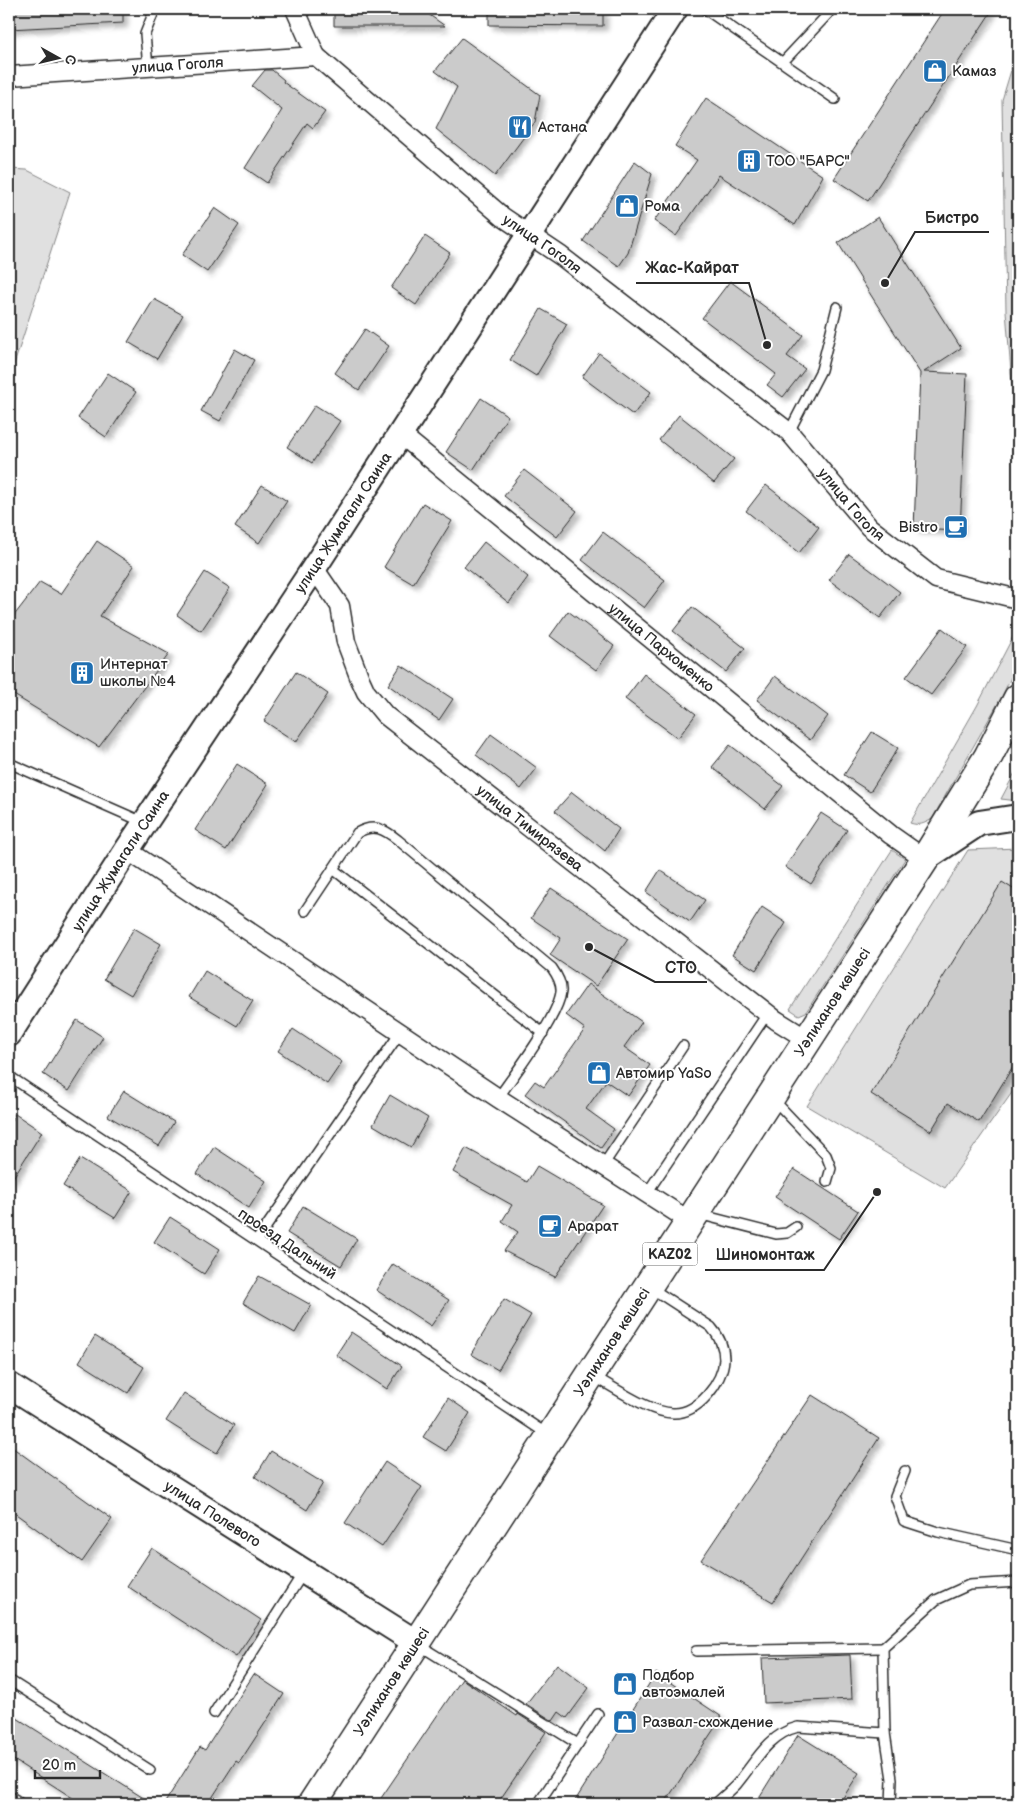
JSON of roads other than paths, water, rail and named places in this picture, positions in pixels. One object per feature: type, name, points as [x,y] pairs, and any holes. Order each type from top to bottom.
[{"type":"highway","name":"Уәлиханов көшесі","points":[[312,1804],[772,1097],[924,859],[988,757],[1018,698]]},
{"type":"street","points":[[295,9],[316,56]]},
{"type":"street","name":"улица Жумагали Саина","points":[[9,1034],[127,850],[314,568],[399,433],[675,9]]},
{"type":"street","name":"улица Гоголя","points":[[9,76],[316,56],[503,217],[530,233],[789,432],[869,527],[936,579],[1018,599]]},
{"type":"street","name":"улица Пархоменко","points":[[399,433],[891,835],[924,859]]},
{"type":"street","name":"улица Тимирязева","points":[[314,568],[340,606],[346,642],[360,679],[374,703],[386,715],[767,1014],[808,1040]]},
{"type":"street","points":[[924,859],[979,824],[1018,817]]},
{"type":"street","points":[[127,850],[498,1098],[647,1193],[693,1218]]},
{"type":"street","name":"улица Полевого","points":[[9,1385],[417,1643]]},
{"type":"street","points":[[9,1801],[14,1804]]},
{"type":"lane","points":[[148,66],[145,34],[156,9]]},
{"type":"lane","points":[[705,9],[835,99]]},
{"type":"lane","points":[[783,62],[828,14]]},
{"type":"lane","points":[[789,432],[821,370],[837,307]]},
{"type":"lane","points":[[9,763],[146,823]]},
{"type":"lane","points":[[305,912],[357,833],[370,827],[378,827],[391,834],[552,968],[561,983],[562,992],[542,1033],[498,1098]]},
{"type":"lane","points":[[333,869],[542,1033]]},
{"type":"lane","points":[[647,1193],[767,1014]]},
{"type":"lane","points":[[257,1240],[400,1033]]},
{"type":"lane","points":[[604,1164],[683,1046]]},
{"type":"lane","name":"проезд Дальний","points":[[9,1076],[550,1436]]},
{"type":"lane","points":[[772,1097],[826,1155],[831,1168],[827,1182]]},
{"type":"lane","points":[[693,1218],[776,1234],[787,1234],[796,1227]]},
{"type":"lane","points":[[591,1374],[658,1410],[672,1413],[685,1412],[702,1402],[722,1370],[724,1358],[718,1335],[711,1327],[648,1286]]},
{"type":"lane","points":[[905,1471],[895,1496],[904,1521],[938,1532],[1018,1550]]},
{"type":"lane","points":[[214,1713],[304,1571]]},
{"type":"lane","points":[[696,1651],[883,1648],[936,1600],[969,1585],[1018,1582]]},
{"type":"lane","points":[[417,1643],[578,1744]]},
{"type":"lane","points":[[883,1648],[885,1732],[892,1779],[891,1804]]},
{"type":"lane","points":[[9,1680],[150,1770]]},
{"type":"lane","points":[[538,1804],[598,1714]]},
{"type":"lane","points":[[715,1804],[734,1787],[771,1742],[788,1730],[798,1727],[885,1732]]},
{"type":"place","name":"Камаз","points":[[935,71]]},
{"type":"place","name":"Астана","points":[[520,127]]},
{"type":"place","name":"ТОО \"БАРС\"","points":[[749,161]]},
{"type":"place","name":"Рома","points":[[627,206]]},
{"type":"place","name":"Бистро","points":[[885,283]]},
{"type":"place","name":"Жас-Кайрат","points":[[767,345]]},
{"type":"place","name":"Bistro","points":[[956,527]]},
{"type":"place","name":"Интернат школы №4","points":[[82,673]]},
{"type":"place","name":"СТО","points":[[589,947]]},
{"type":"place","name":"Автомир YaSo","points":[[599,1073]]},
{"type":"place","name":"Шиномонтаж","points":[[877,1192]]},
{"type":"place","name":"Арарат","points":[[550,1226]]},
{"type":"place","name":"Подбор автоэмалей","points":[[625,1684]]},
{"type":"place","name":"Развал-схождение","points":[[625,1722]]}]
